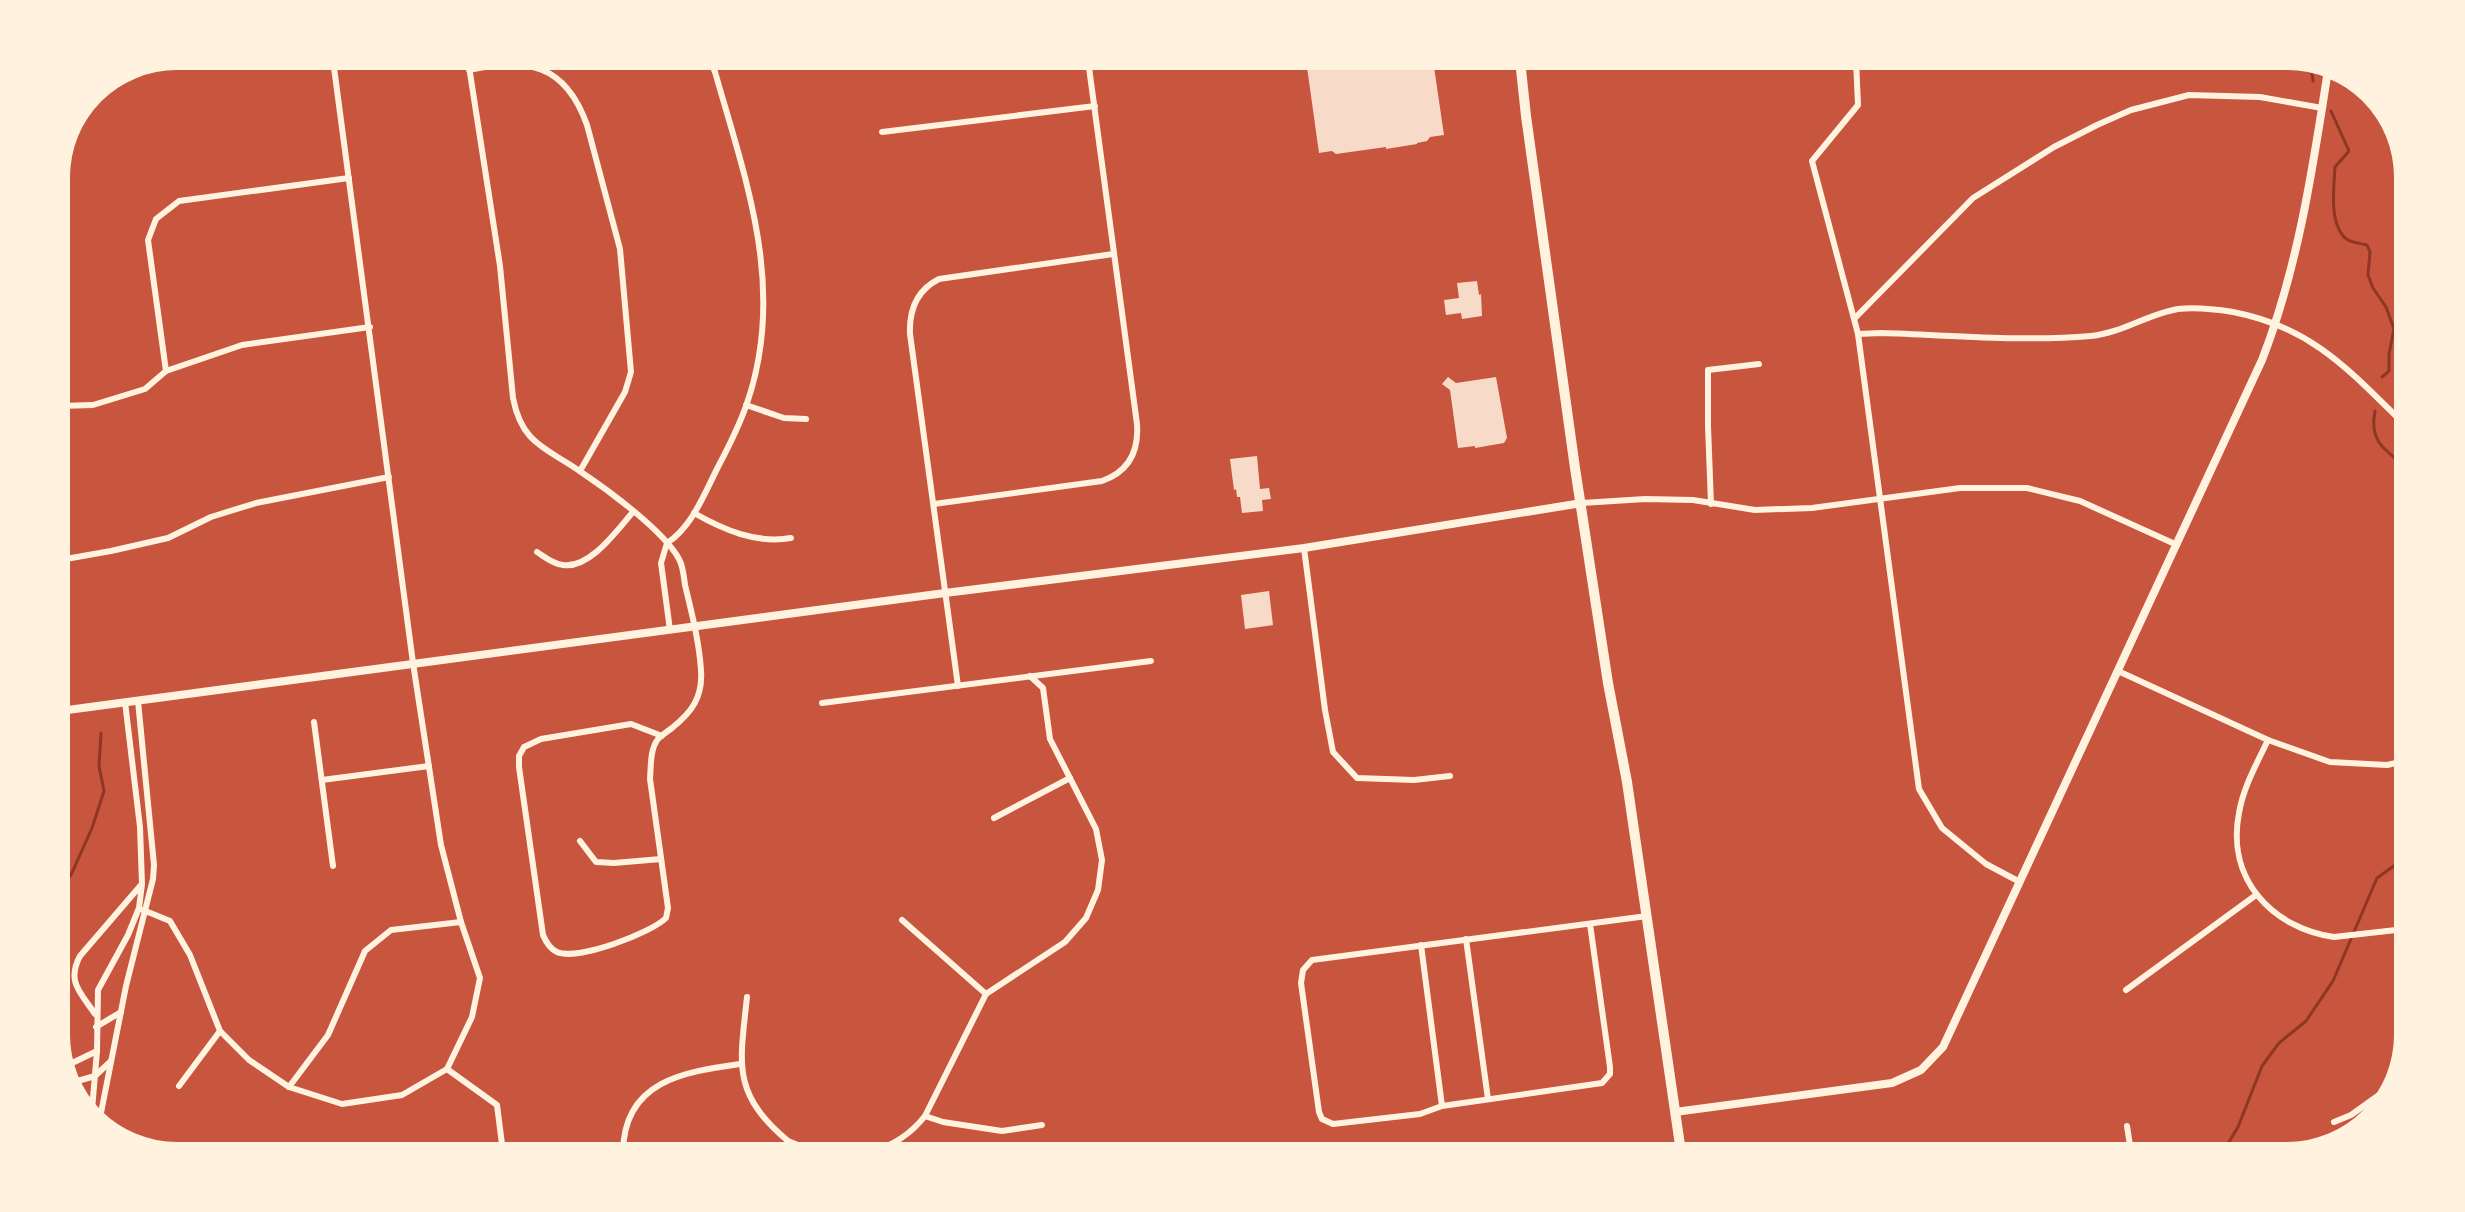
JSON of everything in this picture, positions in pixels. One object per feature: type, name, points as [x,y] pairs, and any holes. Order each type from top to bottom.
[{"type":"main road","points":[[1521,70],[1527,127],[1582,503],[1647,916],[1680,1142]]},
{"type":"street","points":[[142,909],[170,921],[190,955],[220,1031],[249,1060],[288,1087],[342,1104],[402,1095],[447,1069],[472,1017],[480,978],[461,922],[441,845],[413,663],[334,70]]},
{"type":"street","points":[[469,70],[500,266],[513,398],[518,417],[529,437],[539,447],[580,471],[660,533],[680,560],[695,626],[701,672],[700,693],[696,704],[688,715],[662,736],[653,749],[650,778],[668,908],[666,918],[659,924],[583,953],[568,955],[556,952],[548,945],[543,935],[519,756],[524,747],[541,739],[631,724],[662,736]]},
{"type":"street","points":[[543,70],[565,87],[578,103],[585,118],[616,229],[631,372],[625,392],[580,471]]},
{"type":"street","points":[[670,630],[661,563],[667,543],[685,529],[733,437],[746,405],[762,340],[764,298],[761,255],[752,203],[713,70]]},
{"type":"street","points":[[934,504],[1088,485],[1110,478],[1126,467],[1134,452],[1138,434],[1090,70]]},
{"type":"street","points":[[1856,70],[1858,105],[1812,160],[1858,334],[1882,499],[1919,789],[1942,828],[1986,864],[2018,881]]},
{"type":"street","points":[[1675,1112],[1892,1083],[1921,1070],[1943,1047],[2018,881],[2243,402],[2277,324],[2302,216],[2327,78]]},
{"type":"street","points":[[1855,318],[1973,198],[2054,147],[2122,114],[2174,97],[2208,94],[2260,97],[2322,108]]},
{"type":"street","points":[[882,132],[1095,106]]},
{"type":"street","points":[[166,371],[148,240],[156,219],[179,201],[349,178]]},
{"type":"street","points":[[958,686],[910,334],[910,315],[920,293],[939,279],[1113,254]]},
{"type":"street","points":[[1858,334],[2092,336],[2131,326],[2169,311],[2200,307],[2247,315],[2277,324],[2307,338],[2336,358],[2394,414]]},
{"type":"street","points":[[71,406],[93,405],[145,389],[166,371],[242,345],[370,327]]},
{"type":"street","points":[[1711,504],[1708,370],[1759,364]]},
{"type":"street","points":[[746,405],[784,418],[806,419]]},
{"type":"street","points":[[71,558],[168,538],[211,517],[256,503],[389,477]]},
{"type":"street","points":[[71,709],[945,593],[1304,548],[1582,503],[1645,499],[1693,500],[1755,510],[1812,508],[1960,488],[2027,488],[2080,501],[2175,544]]},
{"type":"street","points":[[537,552],[561,565],[580,562],[600,549],[633,512]]},
{"type":"street","points":[[694,513],[711,523],[754,538],[767,541],[791,538]]},
{"type":"street","points":[[1304,548],[1325,710],[1333,752],[1357,778],[1414,780],[1450,776]]},
{"type":"street","points":[[822,703],[1151,661]]},
{"type":"street","points":[[2118,671],[2268,740],[2330,762],[2378,765],[2394,763]]},
{"type":"street","points":[[896,1142],[908,1135],[925,1116],[986,994],[1065,942],[1093,906],[1101,875],[1100,845],[1090,815],[1050,739],[1043,688],[1030,676]]},
{"type":"street","points":[[93,1099],[97,1051],[98,990],[142,909],[153,879],[154,865],[138,701]]},
{"type":"street","points":[[102,1110],[142,909],[140,826],[125,702]]},
{"type":"street","points":[[314,722],[333,866]]},
{"type":"street","points":[[2268,740],[2252,775],[2238,821],[2240,854],[2246,877],[2256,895],[2284,921],[2317,934],[2334,937],[2394,929]]},
{"type":"street","points":[[322,780],[429,766]]},
{"type":"street","points":[[994,818],[1070,778]]},
{"type":"street","points":[[580,841],[596,862],[614,863],[661,859]]},
{"type":"street","points":[[96,1016],[75,986],[73,975],[75,965],[80,956],[142,884]]},
{"type":"street","points":[[2126,990],[2256,895]]},
{"type":"street","points":[[1590,924],[1610,1074],[1602,1083],[1442,1106],[1420,1114],[1333,1124],[1322,1119],[1319,1112],[1301,983],[1303,970],[1312,960],[1647,916]]},
{"type":"street","points":[[902,920],[986,994]]},
{"type":"street","points":[[288,1087],[328,1035],[365,951],[391,930],[461,922]]},
{"type":"street","points":[[1466,939],[1488,1099]]},
{"type":"street","points":[[1421,945],[1442,1106]]},
{"type":"street","points":[[747,998],[740,1064],[745,1087],[763,1118],[788,1141]]},
{"type":"street","points":[[96,1027],[121,1012]]},
{"type":"street","points":[[180,1086],[220,1031]]},
{"type":"street","points":[[74,1062],[97,1051]]},
{"type":"street","points":[[81,1081],[95,1076],[113,1059]]},
{"type":"street","points":[[625,1142],[627,1126],[640,1099],[657,1085],[669,1078],[740,1064]]},
{"type":"street","points":[[447,1069],[496,1105],[502,1142]]},
{"type":"street","points":[[2334,1122],[2352,1115],[2371,1101]]},
{"type":"street","points":[[925,1116],[943,1122],[1002,1131],[1042,1125]]},
{"type":"street","points":[[2127,1126],[2129,1142]]},
{"type":"building","points":[[1307,70],[1434,70],[1444,135],[1430,137],[1427,141],[1417,144],[1386,149],[1386,147],[1336,154],[1332,151],[1319,153]]},
{"type":"building","points":[[1477,281],[1479,295],[1481,294],[1482,316],[1462,319],[1461,313],[1446,315],[1444,300],[1459,298],[1457,283]]},
{"type":"building","points":[[1448,377],[1456,383],[1496,377],[1507,438],[1504,443],[1475,448],[1475,446],[1458,448],[1450,390],[1442,384]]},
{"type":"building","points":[[1257,456],[1260,489],[1269,488],[1271,499],[1262,500],[1263,511],[1242,513],[1240,497],[1237,497],[1236,489],[1234,490],[1230,459]]},
{"type":"building","points":[[1269,591],[1273,625],[1245,629],[1241,595]]},
{"type":"waterway","points":[[2312,74],[2313,81]]},
{"type":"waterway","points":[[2331,111],[2349,151],[2335,167],[2334,213],[2336,222],[2346,239],[2367,245],[2370,252],[2368,275],[2373,288],[2386,307],[2394,329],[2389,354],[2389,371],[2382,377]]},
{"type":"waterway","points":[[2375,411],[2376,437],[2384,449],[2394,457]]},
{"type":"waterway","points":[[71,875],[92,828],[104,791],[99,766],[101,733]]},
{"type":"waterway","points":[[2229,1142],[2238,1127],[2262,1066],[2279,1043],[2306,1021],[2333,981],[2377,878],[2394,866]]}]
